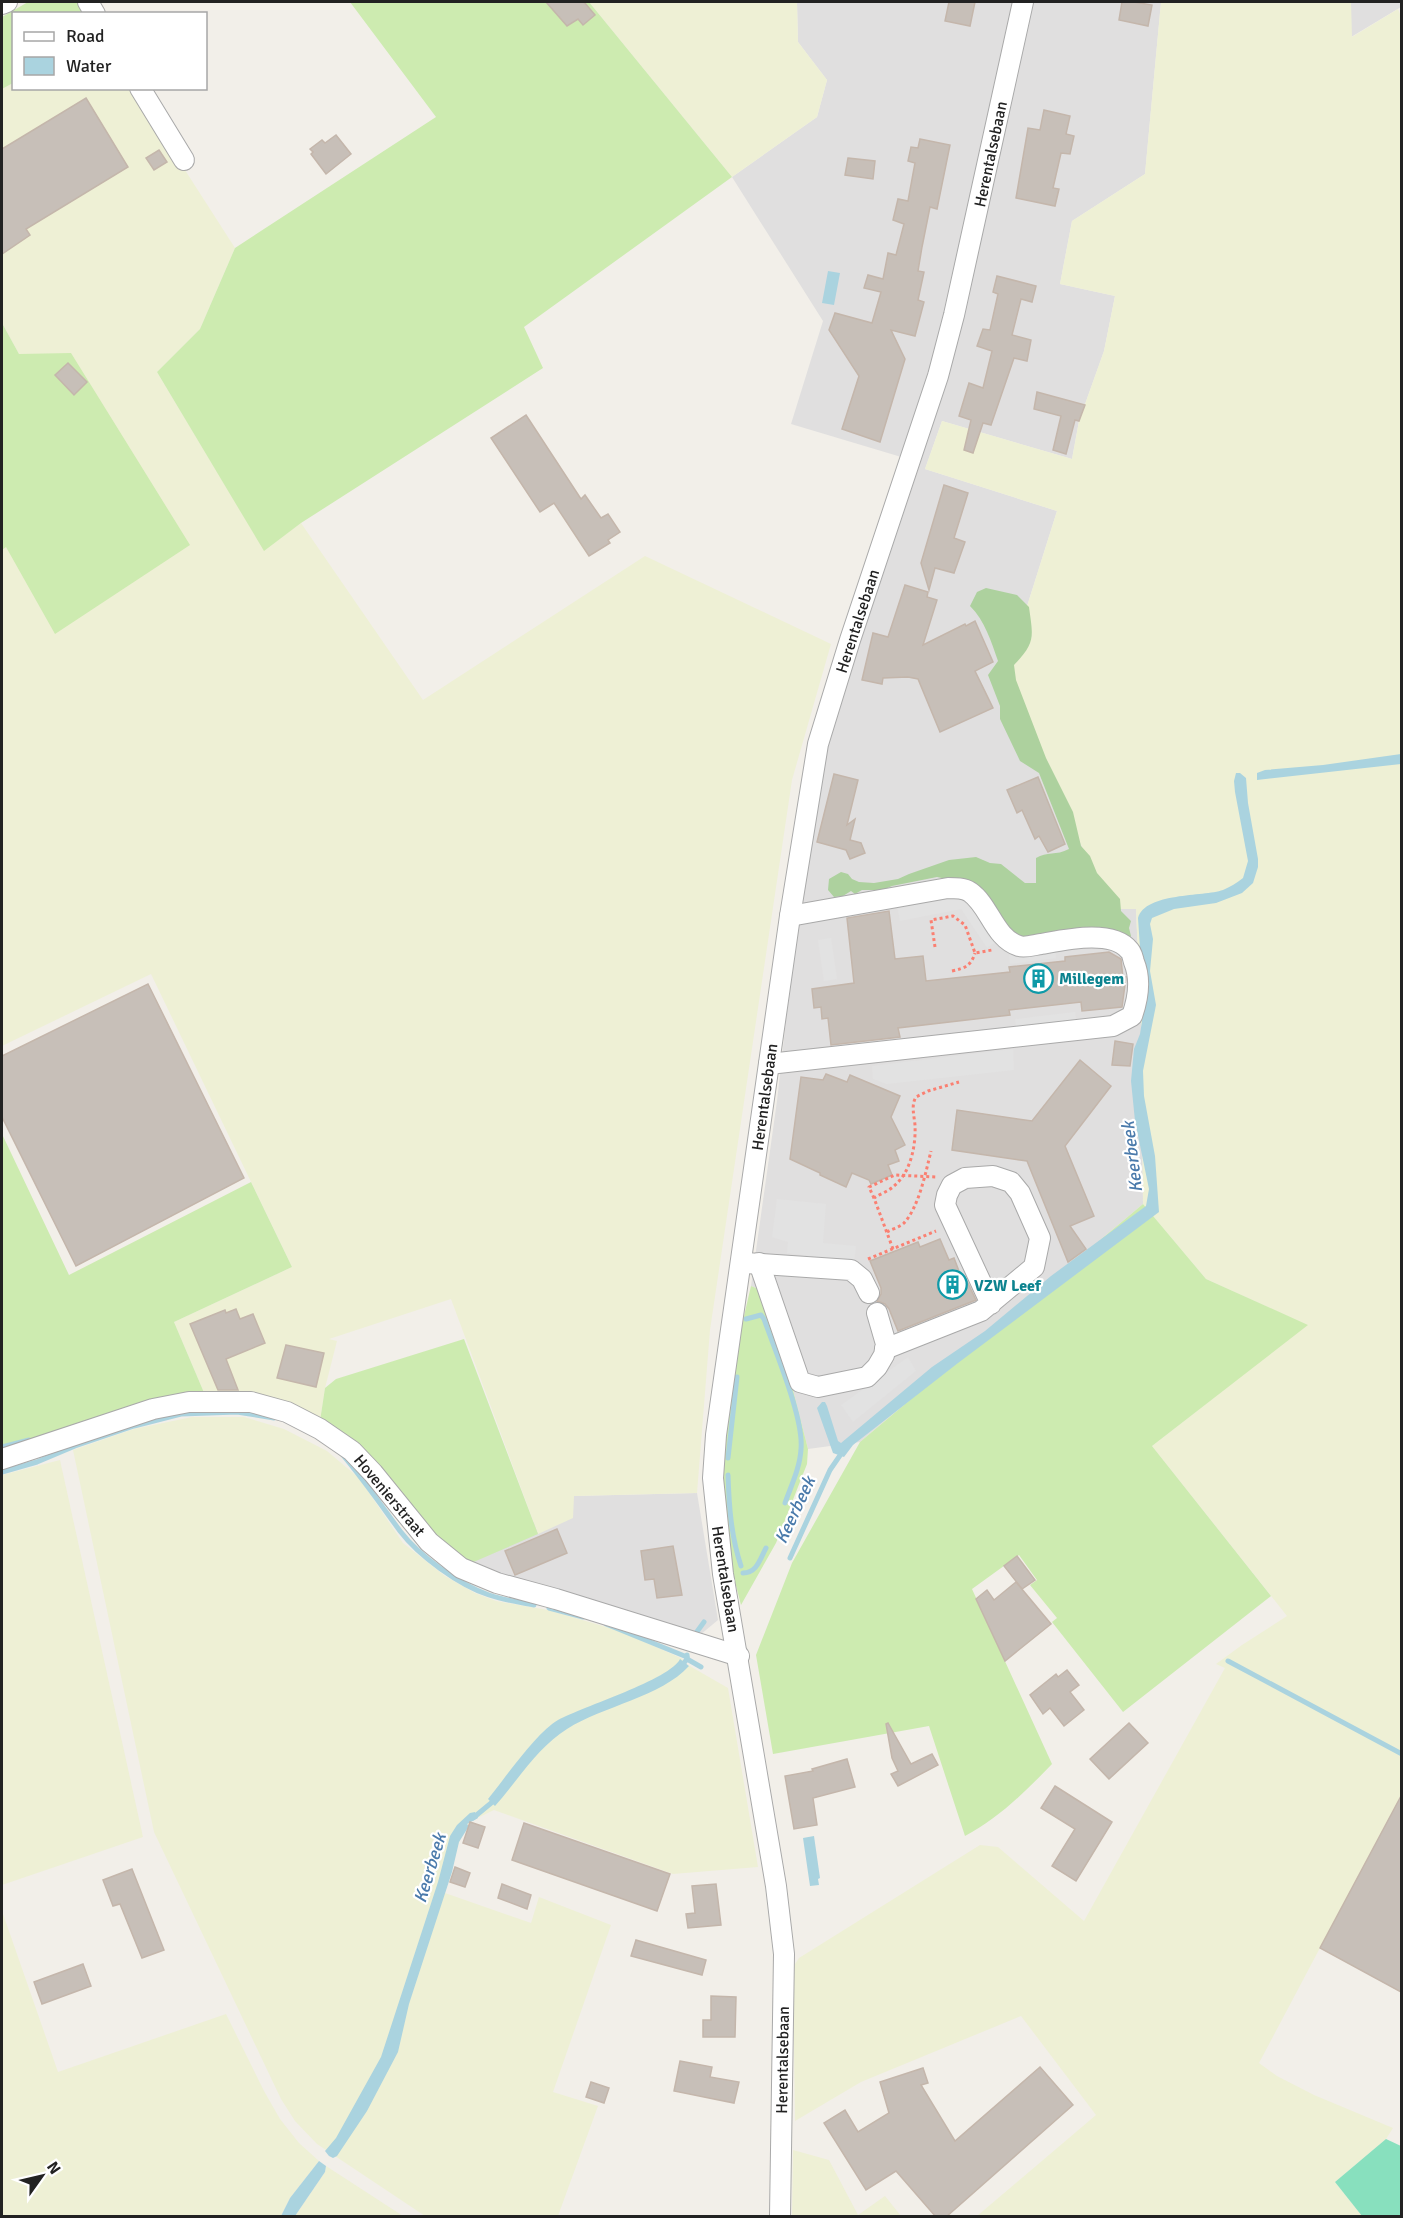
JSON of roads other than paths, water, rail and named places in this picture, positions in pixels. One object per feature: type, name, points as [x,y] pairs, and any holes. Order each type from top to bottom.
[{"type":"street","points":[[2,4],[6,2]]},
{"type":"street","name":"Herentalsebaan","points":[[780,2217],[784,1954],[776,1886],[739,1656],[723,1574],[713,1478],[716,1435],[750,1263],[769,1064],[818,744],[850,640],[938,376],[954,315],[1023,2]]},
{"type":"street","points":[[141,90],[184,160]]},
{"type":"street","points":[[769,1064],[1113,1026],[1132,1016],[1138,999],[1136,967],[1130,950],[1114,939],[1082,938],[1021,947],[1000,932],[969,891],[948,888],[790,916]]},
{"type":"street","points":[[885,1350],[981,1311],[991,1304],[1034,1267],[1040,1239],[1020,1193],[1011,1182],[993,1176],[964,1178],[952,1185],[946,1195],[945,1205],[991,1304]]},
{"type":"street","points":[[869,1293],[862,1279],[851,1270],[750,1263],[800,1382],[818,1387],[867,1377],[884,1355],[886,1344],[877,1313]]},
{"type":"street","name":"Hovenierstraat","points":[[2,1459],[153,1409],[189,1402],[251,1402],[287,1412],[320,1429],[352,1451],[373,1473],[429,1542],[461,1568],[497,1583],[739,1656]]},
{"type":"water","points":[[828,271],[840,273],[834,305],[822,303]]},
{"type":"water","points":[[1401,754],[1401,764],[1257,780],[1257,773],[1265,770],[1323,765]]},
{"type":"water","points":[[1236,773],[1246,778],[1258,859],[1253,883],[1242,893],[1216,903],[1174,909],[1152,918],[1150,924],[1153,939],[1150,971],[1156,1005],[1143,1071],[1144,1096],[1155,1156],[1159,1212],[958,1363],[853,1445],[844,1457],[833,1453],[817,1408],[822,1402],[825,1402],[827,1406],[838,1441],[841,1443],[932,1367],[985,1331],[1051,1276],[1146,1206],[1149,1189],[1135,1121],[1131,1081],[1134,1049],[1140,1034],[1144,1008],[1138,918],[1143,910],[1152,904],[1176,897],[1223,890],[1243,878],[1248,861],[1235,792]]},
{"type":"water","points":[[680,1659],[689,1666],[677,1677],[663,1686],[567,1729],[538,1754],[495,1806],[488,1799],[531,1745],[558,1720],[644,1684],[673,1667]]},
{"type":"water","points":[[475,1812],[478,1818],[467,1824],[469,1826],[459,1842],[452,1872],[409,2004],[398,2052],[367,2111],[337,2156],[333,2158],[325,2151],[336,2138],[381,2057],[438,1882],[450,1836],[457,1825],[470,1813]]},
{"type":"water","points":[[814,1836],[820,1878],[818,1879],[819,1885],[810,1886],[803,1838]]},
{"type":"water","points":[[319,2161],[326,2166],[325,2172],[295,2216],[281,2216],[290,2198]]},
{"type":"waterway","points":[[746,1319],[761,1315],[764,1319],[788,1384],[798,1420],[801,1436],[799,1463],[785,1503]]},
{"type":"waterway","points":[[728,1458],[737,1377]]},
{"type":"waterway","points":[[2,1472],[37,1462],[134,1426],[181,1414],[237,1412],[274,1418]]},
{"type":"waterway","points":[[2,1447],[29,1440]]},
{"type":"waterway","name":"Keerbeek","points":[[790,1558],[830,1470],[843,1451]]},
{"type":"waterway","points":[[342,1454],[408,1541],[429,1560],[477,1590],[500,1598],[534,1605]]},
{"type":"waterway","points":[[728,1475],[731,1521],[741,1566]]},
{"type":"waterway","name":"Keerbeek","points":[[743,1573],[755,1568],[766,1548]]},
{"type":"waterway","points":[[549,1608],[583,1617]]},
{"type":"waterway","name":"Keerbeek","points":[[696,1633],[704,1622]]},
{"type":"waterway","points":[[606,1624],[687,1657]]},
{"type":"waterway","name":"Keerbeek","points":[[680,1668],[687,1659],[687,1655]]},
{"type":"waterway","points":[[687,1659],[701,1667]]},
{"type":"waterway","points":[[1228,1661],[1402,1754]]},
{"type":"waterway","name":"Keerbeek","points":[[473,1818],[496,1799]]},
{"type":"place","name":"Millegem","points":[[1038,978]]},
{"type":"place","name":"VZW Leef","points":[[953,1285]]}]
